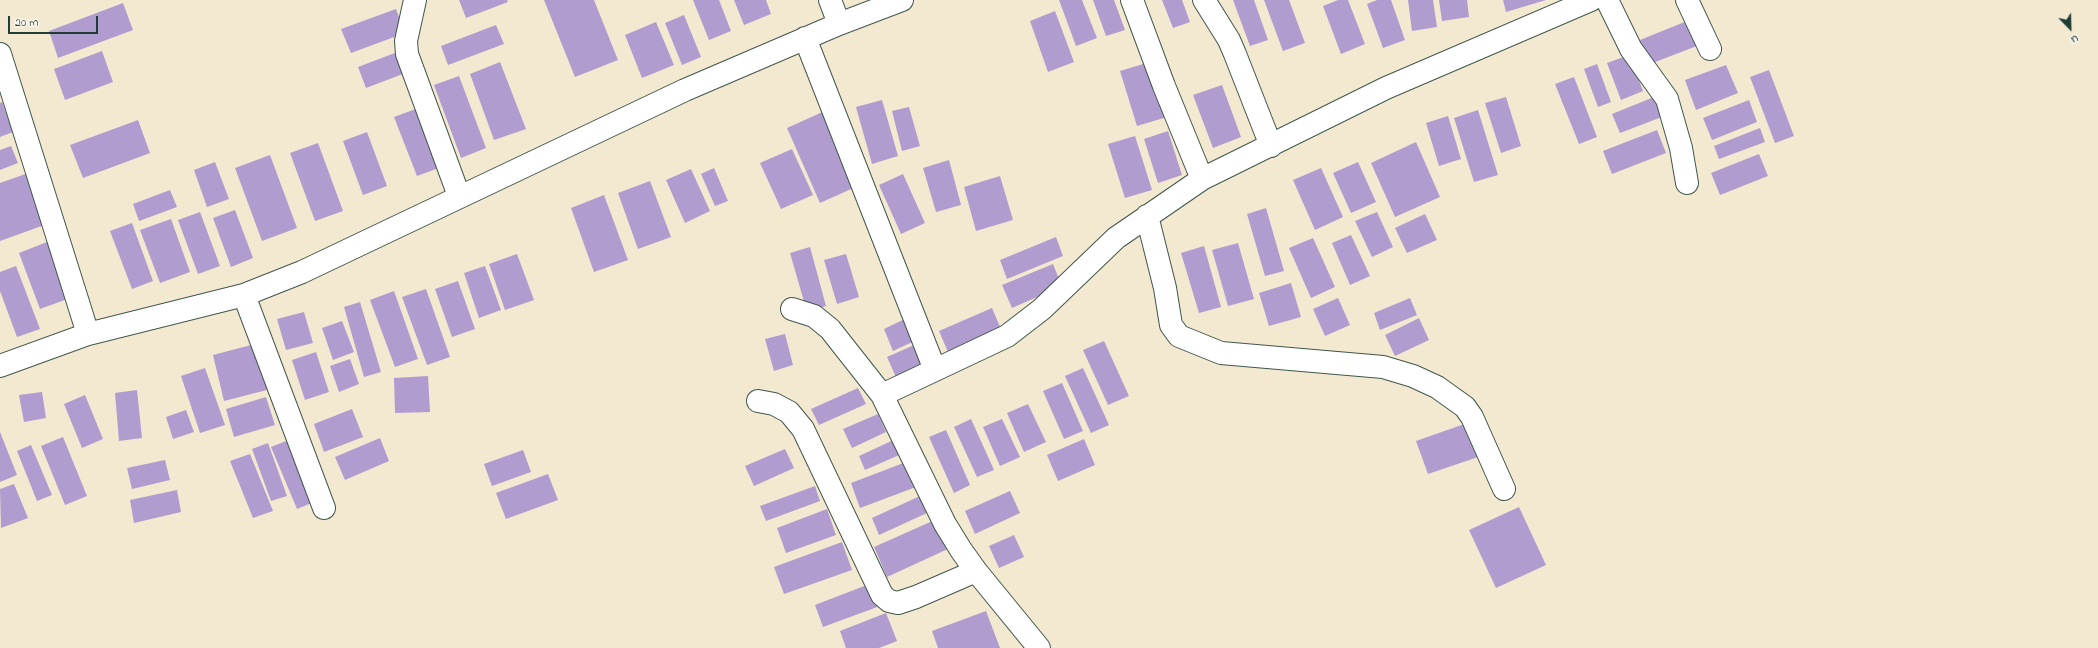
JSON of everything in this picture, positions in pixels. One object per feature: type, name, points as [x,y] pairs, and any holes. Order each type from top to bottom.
[{"type":"street","points":[[416,0],[406,41],[407,54],[460,196]]},
{"type":"street","points":[[830,0],[839,24]]},
{"type":"street","points":[[0,366],[88,334],[244,295],[302,272],[685,90],[805,38],[902,0]]},
{"type":"street","points":[[1132,0],[1164,86],[1202,178]]},
{"type":"street","points":[[1204,0],[1229,40],[1271,146]]},
{"type":"street","points":[[882,395],[1007,336],[1042,309],[1116,238],[1202,178],[1271,146],[1386,88],[1591,0]]},
{"type":"street","points":[[1607,0],[1631,49],[1667,99],[1681,148],[1687,183]]},
{"type":"street","points":[[1687,0],[1710,49]]},
{"type":"street","points":[[805,38],[935,370]]},
{"type":"street","points":[[0,54],[88,334]]},
{"type":"street","points":[[1147,216],[1166,288],[1171,325],[1179,336],[1221,353],[1382,368],[1413,376],[1436,387],[1465,407],[1472,417],[1504,489]]},
{"type":"street","points":[[244,295],[324,508]]},
{"type":"street","points":[[792,309],[814,316],[830,329],[882,395],[945,524],[976,571],[1039,648]]},
{"type":"street","points":[[758,401],[774,404],[789,412],[804,429],[882,595],[889,601],[898,603],[916,597],[976,571]]},
{"type":"building","points":[[459,0],[507,0],[508,2],[466,18]]},
{"type":"building","points":[[544,0],[594,0],[618,60],[575,77]]},
{"type":"building","points":[[693,0],[719,0],[731,31],[709,40]]},
{"type":"building","points":[[734,0],[766,0],[771,14],[744,25]]},
{"type":"building","points":[[1059,0],[1082,0],[1097,38],[1076,46]]},
{"type":"building","points":[[1093,0],[1114,0],[1125,30],[1106,36]]},
{"type":"building","points":[[1162,0],[1182,0],[1190,22],[1173,28]]},
{"type":"building","points":[[1233,0],[1254,0],[1268,40],[1250,46]]},
{"type":"building","points":[[1264,0],[1289,0],[1305,43],[1283,51]]},
{"type":"building","points":[[1338,0],[1348,0],[1365,44],[1341,54],[1323,6]]},
{"type":"building","points":[[1377,0],[1391,0],[1405,40],[1383,48],[1367,4]]},
{"type":"building","points":[[1408,0],[1433,0],[1437,27],[1412,31]]},
{"type":"building","points":[[1439,0],[1467,0],[1469,17],[1442,21]]},
{"type":"building","points":[[1503,0],[1546,0],[1506,12]]},
{"type":"building","points":[[123,3],[133,30],[58,58],[49,31]]},
{"type":"building","points":[[396,9],[405,33],[351,53],[341,29]]},
{"type":"building","points":[[1055,11],[1074,62],[1048,72],[1030,21]]},
{"type":"building","points":[[684,15],[701,57],[682,65],[665,23]]},
{"type":"building","points":[[1692,19],[1702,44],[1650,64],[1640,40]]},
{"type":"building","points":[[656,22],[674,65],[642,78],[625,35]]},
{"type":"building","points":[[496,25],[504,44],[448,65],[441,46]]},
{"type":"building","points":[[102,51],[113,82],[65,100],[54,69]]},
{"type":"building","points":[[400,51],[408,72],[366,88],[358,67]]},
{"type":"building","points":[[1629,55],[1643,91],[1621,100],[1607,63]]},
{"type":"building","points":[[500,62],[526,129],[494,140],[470,74]]},
{"type":"building","points":[[1150,62],[1167,117],[1137,126],[1120,71]]},
{"type":"building","points":[[1597,64],[1611,102],[1598,107],[1584,69]]},
{"type":"building","points":[[1726,65],[1738,93],[1696,110],[1685,80]]},
{"type":"building","points":[[1769,70],[1794,136],[1775,143],[1750,77]]},
{"type":"building","points":[[459,76],[486,148],[461,158],[434,85]]},
{"type":"building","points":[[1574,77],[1597,137],[1579,144],[1555,84]]},
{"type":"building","points":[[1222,85],[1241,137],[1213,148],[1193,95]]},
{"type":"building","points":[[1659,95],[1667,115],[1620,133],[1612,114]]},
{"type":"building","points":[[1506,97],[1521,146],[1501,153],[1485,103]]},
{"type":"building","points":[[882,100],[898,156],[872,164],[856,107]]},
{"type":"building","points":[[1749,100],[1757,122],[1712,140],[1703,118]]},
{"type":"building","points":[[2,102],[13,132],[0,137],[0,103]]},
{"type":"building","points":[[421,107],[444,166],[417,176],[394,117]]},
{"type":"building","points":[[909,107],[920,146],[902,151],[892,111]]},
{"type":"building","points":[[827,110],[860,185],[820,203],[787,128]]},
{"type":"building","points":[[1478,110],[1498,175],[1474,182],[1454,118]]},
{"type":"building","points":[[1448,116],[1461,159],[1439,166],[1426,123]]},
{"type":"building","points":[[138,120],[150,153],[83,178],[70,145]]},
{"type":"building","points":[[1760,128],[1765,142],[1719,159],[1714,146]]},
{"type":"building","points":[[1657,130],[1666,153],[1612,174],[1603,151]]},
{"type":"building","points":[[1168,131],[1182,175],[1158,183],[1144,139]]},
{"type":"building","points":[[367,132],[387,186],[363,195],[343,141]]},
{"type":"building","points":[[1135,136],[1152,190],[1125,198],[1108,144]]},
{"type":"building","points":[[1416,142],[1440,197],[1395,217],[1371,163]]},
{"type":"building","points":[[318,143],[343,211],[315,221],[290,153]]},
{"type":"building","points":[[11,146],[18,163],[0,170],[0,150]]},
{"type":"building","points":[[792,149],[813,195],[781,209],[760,163]]},
{"type":"building","points":[[1759,154],[1768,176],[1720,195],[1711,173]]},
{"type":"building","points":[[270,155],[297,228],[262,241],[235,168]]},
{"type":"building","points":[[949,160],[961,205],[936,212],[923,168]]},
{"type":"building","points":[[215,162],[229,199],[207,207],[194,170]]},
{"type":"building","points":[[1358,162],[1376,202],[1351,213],[1333,173]]},
{"type":"building","points":[[714,168],[728,201],[715,206],[701,174]]},
{"type":"building","points":[[1321,168],[1343,217],[1315,230],[1293,180]]},
{"type":"building","points":[[691,169],[710,211],[685,223],[666,180]]},
{"type":"building","points":[[31,172],[50,223],[0,241],[0,183]]},
{"type":"building","points":[[903,174],[925,223],[901,234],[879,185]]},
{"type":"building","points":[[1000,176],[1013,220],[976,231],[964,187]]},
{"type":"building","points":[[650,181],[671,237],[638,249],[618,193]]},
{"type":"building","points":[[170,190],[177,207],[139,221],[133,204]]},
{"type":"building","points":[[604,195],[628,260],[594,272],[571,208]]},
{"type":"building","points":[[1266,208],[1284,271],[1265,276],[1247,214]]},
{"type":"building","points":[[235,210],[253,258],[231,267],[213,218]]},
{"type":"building","points":[[200,212],[220,266],[198,274],[178,220]]},
{"type":"building","points":[[1377,212],[1393,247],[1372,257],[1355,221]]},
{"type":"building","points":[[1425,214],[1437,240],[1407,253],[1395,228]]},
{"type":"building","points":[[171,219],[190,272],[160,283],[140,230]]},
{"type":"building","points":[[132,223],[153,281],[132,289],[110,231]]},
{"type":"building","points":[[1351,235],[1370,276],[1350,285],[1332,243]]},
{"type":"building","points":[[1056,237],[1063,256],[1007,279],[1000,260]]},
{"type":"building","points":[[1313,238],[1335,287],[1311,298],[1289,248]]},
{"type":"building","points":[[52,240],[73,297],[40,309],[19,253]]},
{"type":"building","points":[[1238,243],[1254,299],[1228,306],[1212,250]]},
{"type":"building","points":[[1204,246],[1221,307],[1199,313],[1181,253]]},
{"type":"building","points":[[810,247],[826,306],[807,312],[790,253]]},
{"type":"building","points":[[517,254],[534,300],[505,310],[489,264]]},
{"type":"building","points":[[846,254],[859,297],[837,304],[824,260]]},
{"type":"building","points":[[1053,264],[1062,286],[1012,308],[1002,285]]},
{"type":"building","points":[[16,266],[40,329],[17,337],[0,291],[0,272]]},
{"type":"building","points":[[485,266],[501,310],[479,318],[464,273]]},
{"type":"building","points":[[458,281],[475,329],[452,337],[435,289]]},
{"type":"building","points":[[1291,283],[1301,317],[1269,326],[1259,293]]},
{"type":"building","points":[[426,289],[450,357],[427,365],[402,297]]},
{"type":"building","points":[[394,291],[418,359],[395,367],[370,300]]},
{"type":"building","points":[[1338,298],[1350,325],[1325,336],[1313,309]]},
{"type":"building","points":[[1410,298],[1417,315],[1380,330],[1374,313]]},
{"type":"building","points":[[360,302],[381,372],[364,377],[344,307]]},
{"type":"building","points":[[992,308],[1004,336],[951,359],[939,331]]},
{"type":"building","points":[[304,312],[313,343],[286,350],[277,319]]},
{"type":"building","points":[[911,316],[921,338],[893,351],[884,329]]},
{"type":"building","points":[[1419,318],[1429,340],[1395,356],[1385,335]]},
{"type":"building","points":[[342,321],[354,352],[333,360],[322,328]]},
{"type":"building","points":[[785,334],[793,365],[774,371],[765,339]]},
{"type":"building","points":[[1104,341],[1129,396],[1108,405],[1083,350]]},
{"type":"building","points":[[921,342],[933,369],[899,384],[887,357]]},
{"type":"building","points":[[255,344],[267,390],[224,401],[213,355]]},
{"type":"building","points":[[316,352],[329,392],[305,400],[292,360]]},
{"type":"building","points":[[350,359],[359,384],[339,392],[330,366]]},
{"type":"building","points":[[205,368],[225,425],[200,433],[181,376]]},
{"type":"building","points":[[1083,368],[1109,425],[1091,433],[1065,376]]},
{"type":"building","points":[[428,376],[430,412],[395,413],[394,378]]},
{"type":"building","points":[[1062,383],[1083,431],[1064,439],[1043,391]]},
{"type":"building","points":[[858,388],[866,404],[819,425],[811,409]]},
{"type":"building","points":[[137,390],[142,438],[119,441],[115,393]]},
{"type":"building","points":[[42,392],[46,418],[24,422],[19,395]]},
{"type":"building","points":[[85,395],[103,439],[82,448],[64,404]]},
{"type":"building","points":[[266,397],[275,425],[234,437],[226,409]]},
{"type":"building","points":[[1028,404],[1046,442],[1024,452],[1007,413]]},
{"type":"building","points":[[352,409],[363,437],[324,452],[314,424]]},
{"type":"building","points":[[186,410],[194,432],[173,439],[166,417]]},
{"type":"building","points":[[878,414],[886,432],[852,448],[843,429]]},
{"type":"building","points":[[971,419],[994,470],[977,477],[954,427]]},
{"type":"building","points":[[1002,419],[1020,457],[1000,466],[983,427]]},
{"type":"building","points":[[1473,421],[1484,455],[1428,474],[1416,441]]},
{"type":"building","points":[[946,430],[970,485],[954,493],[929,437]]},
{"type":"building","points":[[0,432],[17,475],[0,482]]},
{"type":"building","points":[[63,437],[87,496],[65,505],[41,446]]},
{"type":"building","points":[[900,437],[906,452],[865,470],[859,456]]},
{"type":"building","points":[[294,438],[319,500],[297,509],[271,447]]},
{"type":"building","points":[[380,438],[389,461],[345,480],[335,457]]},
{"type":"building","points":[[1084,439],[1095,465],[1058,481],[1047,455]]},
{"type":"building","points":[[268,443],[287,496],[271,501],[252,449]]},
{"type":"building","points":[[31,445],[52,495],[37,501],[17,451]]},
{"type":"building","points":[[785,449],[794,468],[754,486],[745,466]]},
{"type":"building","points":[[523,450],[531,472],[492,486],[484,464]]},
{"type":"building","points":[[250,454],[273,511],[253,518],[230,461]]},
{"type":"building","points":[[165,460],[170,480],[132,489],[127,468]]},
{"type":"building","points":[[906,462],[916,487],[860,508],[851,483]]},
{"type":"building","points":[[548,474],[558,500],[506,519],[496,493]]},
{"type":"building","points":[[14,484],[28,518],[1,528],[0,489]]},
{"type":"building","points":[[815,486],[820,501],[766,521],[760,506]]},
{"type":"building","points":[[177,490],[181,512],[134,523],[130,500]]},
{"type":"building","points":[[1010,491],[1020,513],[975,534],[965,511]]},
{"type":"building","points":[[920,496],[927,513],[879,535],[872,518]]},
{"type":"building","points":[[1519,507],[1546,565],[1496,588],[1469,530]]},
{"type":"building","points":[[827,509],[836,535],[786,553],[777,528]]},
{"type":"building","points":[[937,519],[950,548],[887,577],[874,547]]},
{"type":"building","points":[[1014,535],[1024,557],[999,568],[989,546]]},
{"type":"building","points":[[842,542],[852,570],[784,594],[774,567]]},
{"type":"building","points":[[872,583],[880,606],[823,627],[815,605]]},
{"type":"building","points":[[986,611],[1000,648],[938,648],[932,631]]},
{"type":"building","points":[[886,613],[897,641],[879,648],[846,648],[840,631]]}]
